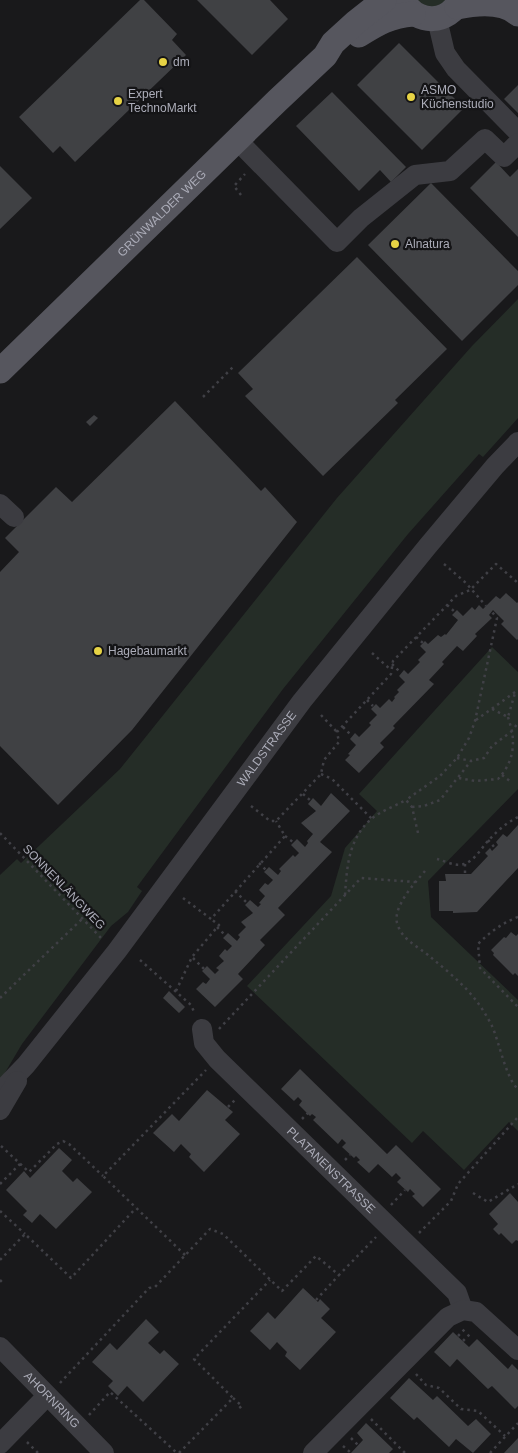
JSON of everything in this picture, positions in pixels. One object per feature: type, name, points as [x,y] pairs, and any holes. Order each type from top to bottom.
[{"type":"main road","name":"GRÜNWALDER WEG","points":[[0,372],[325,56],[339,38],[384,0]]},
{"type":"main road","name":"GRÜNWALDER WEG","points":[[325,56],[339,52],[360,35],[384,20],[399,15],[408,7],[429,20],[451,8],[471,4],[508,6],[518,14]]},
{"type":"street","points":[[451,8],[445,52],[456,70],[518,132]]},
{"type":"street","points":[[238,140],[337,242],[361,218],[415,175],[450,172],[486,139],[504,157],[518,143]]},
{"type":"street","name":"WALDSTRASSE","points":[[0,1092],[26,1065],[117,951],[302,701],[427,547],[495,466],[518,442]]},
{"type":"street","name":"PLATANENSTRASSE","points":[[208,1044],[457,1293],[463,1310]]},
{"type":"street","name":"WALDSTRASSE","points":[[0,1110],[26,1065]]},
{"type":"street","points":[[313,1453],[448,1317],[463,1310],[476,1312],[518,1350]]},
{"type":"street","name":"AHORNRING","points":[[0,1348],[104,1453]]},
{"type":"street","points":[[0,1444],[48,1396]]},
{"type":"path","points":[[241,196],[234,186],[248,171]]},
{"type":"path","points":[[202,397],[234,366]]},
{"type":"path","points":[[444,564],[466,583],[470,590],[486,606]]},
{"type":"path","points":[[337,732],[391,674],[393,661],[456,596],[470,590],[496,564],[518,583]]},
{"type":"path","points":[[447,605],[455,612]]},
{"type":"path","points":[[345,896],[346,875],[353,843],[372,819],[406,800],[440,776],[457,758],[469,738],[475,720],[497,618],[492,612]]},
{"type":"path","points":[[416,637],[423,643]]},
{"type":"path","points":[[372,653],[392,670]]},
{"type":"path","points":[[392,664],[401,673]]},
{"type":"path","points":[[475,720],[517,691]]},
{"type":"path","points":[[459,778],[475,781],[498,779],[506,770],[512,756],[514,742],[508,718],[517,691]]},
{"type":"path","points":[[367,700],[373,706]]},
{"type":"path","points":[[492,709],[508,718]]},
{"type":"path","points":[[251,806],[270,822],[276,821],[321,774],[324,760],[339,742],[337,732],[321,715]]},
{"type":"path","points":[[457,758],[471,761],[484,758],[492,746],[512,731],[518,722]]},
{"type":"path","points":[[343,727],[352,736]]},
{"type":"path","points":[[412,807],[424,806],[440,800],[471,761]]},
{"type":"path","points":[[321,774],[332,779],[372,819]]},
{"type":"path","points":[[502,774],[510,782]]},
{"type":"path","points":[[302,793],[311,801]]},
{"type":"path","points":[[406,800],[412,807],[418,833]]},
{"type":"path","points":[[437,859],[455,864],[465,864],[475,857],[488,840],[510,821],[518,817]]},
{"type":"path","points":[[276,821],[285,836],[294,842]]},
{"type":"path","name":"SONNENLÄNGWEG","points":[[0,833],[82,919],[117,951]]},
{"type":"path","points":[[211,919],[285,836]]},
{"type":"path","points":[[488,840],[495,848]]},
{"type":"path","points":[[260,863],[266,870]]},
{"type":"path","points":[[465,864],[465,874]]},
{"type":"path","points":[[425,871],[397,908],[397,922],[407,941],[458,981],[477,1002],[492,1026],[507,1069],[515,1087],[518,1089]]},
{"type":"path","points":[[103,1176],[208,1044],[362,878],[415,882]]},
{"type":"path","points":[[235,891],[247,903]]},
{"type":"path","points":[[183,898],[219,925],[217,927],[226,936]]},
{"type":"path","points":[[518,917],[489,932],[478,944],[480,968],[518,1007]]},
{"type":"path","points":[[0,998],[82,919]]},
{"type":"path","points":[[176,991],[192,957],[217,927]]},
{"type":"path","points":[[192,957],[204,969]]},
{"type":"path","points":[[140,960],[191,1005],[208,1044]]},
{"type":"path","points":[[408,1244],[451,1201],[458,1184],[518,1118]]},
{"type":"path","points":[[1,1146],[29,1172],[57,1144],[63,1142],[69,1144],[185,1255]]},
{"type":"path","points":[[0,1184],[20,1164]]},
{"type":"path","points":[[473,1194],[488,1202],[518,1184]]},
{"type":"path","points":[[0,1211],[71,1278],[136,1208]]},
{"type":"path","points":[[316,1300],[388,1225]]},
{"type":"path","points":[[48,1396],[149,1288],[155,1287],[210,1229],[223,1234],[282,1291],[316,1256],[338,1275]]},
{"type":"path","points":[[0,1260],[25,1234]]},
{"type":"path","points":[[238,1409],[242,1406],[194,1358],[270,1280]]},
{"type":"path","points":[[419,1378],[426,1385],[439,1388],[461,1409],[478,1411],[505,1436]]},
{"type":"path","points":[[77,1426],[111,1391],[178,1453],[233,1398]]},
{"type":"path","points":[[358,1407],[405,1453]]},
{"type":"path","points":[[490,1453],[518,1423]]},
{"type":"shaded area","points":[[412,0],[450,0],[432,11]]},
{"type":"shaded area","points":[[518,299],[518,418],[483,457],[479,454],[408,534],[283,689],[137,887],[142,891],[128,912],[111,926],[22,1044],[0,1081],[0,875],[17,859],[21,863],[120,769],[337,498],[472,346]]},
{"type":"shaded area","points":[[492,647],[518,672],[518,789],[428,881],[431,917],[518,1000],[518,1131],[509,1122],[464,1170],[423,1131],[412,1143],[247,986],[331,896],[345,848],[377,811],[359,794]]},
{"type":"building","points":[[140,0],[144,0],[177,34],[172,40],[186,55],[75,162],[60,146],[53,153],[19,117]]},
{"type":"building","points":[[197,0],[270,0],[288,19],[252,55]]},
{"type":"building","points":[[399,43],[464,108],[422,150],[357,85]]},
{"type":"building","points":[[518,85],[518,113],[504,99]]},
{"type":"building","points":[[332,92],[406,167],[391,182],[380,170],[359,191],[296,126]]},
{"type":"building","points":[[496,162],[510,177],[518,169],[518,237],[470,188]]},
{"type":"building","points":[[0,166],[32,198],[0,229]]},
{"type":"building","points":[[431,183],[518,271],[518,285],[462,341],[368,245]]},
{"type":"building","points":[[357,257],[447,349],[395,400],[398,403],[323,476],[245,396],[253,389],[238,373]]},
{"type":"building","name":"Hagebaumarkt","points":[[175,401],[261,491],[265,487],[297,522],[132,730],[58,805],[0,746],[0,572],[19,552],[5,538],[56,487],[72,502]]},
{"type":"building","points":[[94,415],[98,418],[90,426],[86,422]]},
{"type":"building","points":[[506,593],[518,602],[518,639],[501,624],[504,621],[493,610],[489,615],[492,618],[475,634],[477,636],[463,651],[457,646],[442,662],[444,664],[429,680],[434,684],[393,726],[395,728],[380,743],[384,747],[359,773],[345,760],[356,745],[350,739],[355,733],[359,737],[371,725],[369,723],[377,715],[371,709],[376,704],[380,708],[389,699],[392,702],[399,692],[397,690],[405,682],[399,676],[404,670],[408,674],[420,662],[418,660],[426,652],[420,646],[425,641],[428,644],[438,635],[441,637],[446,635],[458,620],[452,615],[457,610],[463,616],[472,607],[475,610],[479,605],[483,609],[496,596],[500,599]]},
{"type":"building","points":[[331,793],[350,811],[320,842],[332,852],[278,908],[285,915],[260,940],[265,945],[238,974],[243,979],[215,1007],[196,989],[203,982],[206,984],[210,979],[202,971],[207,966],[215,974],[219,970],[216,968],[224,961],[219,956],[225,949],[227,951],[232,946],[223,938],[228,933],[237,941],[240,937],[238,935],[246,927],[241,922],[253,913],[245,905],[250,900],[258,907],[265,896],[259,890],[265,883],[268,885],[273,880],[264,872],[269,867],[278,875],[281,871],[279,869],[293,855],[295,857],[299,853],[291,845],[297,839],[305,847],[313,834],[301,823],[316,811],[308,804],[313,798],[321,806]]},
{"type":"building","points":[[518,825],[518,868],[477,912],[453,913],[453,911],[439,911],[439,881],[446,881],[445,874],[471,874],[488,856],[485,853],[490,848],[492,851],[498,845],[496,842],[503,834],[507,837]]},
{"type":"building","points":[[511,932],[516,936],[518,934],[518,976],[515,973],[513,975],[493,955],[494,953],[491,950]]},
{"type":"building","points":[[169,991],[185,1007],[179,1013],[163,998]]},
{"type":"building","points":[[300,1069],[387,1154],[396,1145],[441,1189],[423,1207],[412,1196],[415,1194],[410,1189],[408,1192],[397,1182],[401,1178],[396,1173],[392,1177],[378,1164],[369,1173],[357,1162],[360,1160],[356,1156],[354,1158],[342,1147],[346,1143],[342,1139],[338,1144],[313,1120],[316,1117],[312,1114],[310,1116],[299,1105],[302,1101],[298,1097],[294,1101],[281,1089]]},
{"type":"building","points":[[207,1090],[233,1112],[225,1120],[240,1134],[204,1172],[189,1157],[191,1154],[181,1144],[174,1152],[153,1133],[172,1114],[179,1121]]},
{"type":"building","points":[[59,1148],[72,1160],[62,1171],[73,1182],[77,1178],[92,1192],[56,1229],[40,1214],[32,1223],[23,1215],[27,1211],[6,1190],[24,1171],[30,1178]]},
{"type":"building","points":[[510,1193],[518,1202],[518,1241],[516,1240],[512,1244],[501,1233],[499,1235],[493,1229],[498,1224],[489,1214]]},
{"type":"building","points":[[303,1288],[318,1302],[320,1299],[330,1309],[321,1318],[336,1332],[300,1370],[285,1356],[287,1352],[277,1342],[270,1350],[250,1331],[268,1312],[275,1319]]},
{"type":"building","points":[[146,1319],[159,1332],[148,1343],[160,1354],[164,1350],[179,1364],[143,1402],[127,1386],[118,1396],[108,1386],[113,1381],[92,1362],[110,1343],[117,1350]]},
{"type":"building","points":[[453,1332],[469,1347],[477,1339],[508,1369],[512,1364],[518,1370],[518,1406],[515,1409],[492,1386],[488,1389],[457,1359],[450,1367],[434,1352]]},
{"type":"building","points":[[409,1378],[433,1400],[437,1396],[468,1426],[476,1419],[491,1434],[473,1453],[456,1439],[449,1447],[417,1417],[414,1420],[390,1398]]},
{"type":"building","points":[[366,1423],[393,1449],[389,1453],[351,1453],[363,1440],[357,1433]]},
{"type":"building","points":[[518,1438],[518,1453],[504,1453]]},
{"type":"place","name":"dm","points":[[163,62]]},
{"type":"place","name":"ASMO Küchenstudio","points":[[411,97]]},
{"type":"place","name":"Expert TechnoMarkt","points":[[118,101]]},
{"type":"place","name":"Alnatura","points":[[395,244]]},
{"type":"place","name":"Hagebaumarkt","points":[[98,651]]}]
